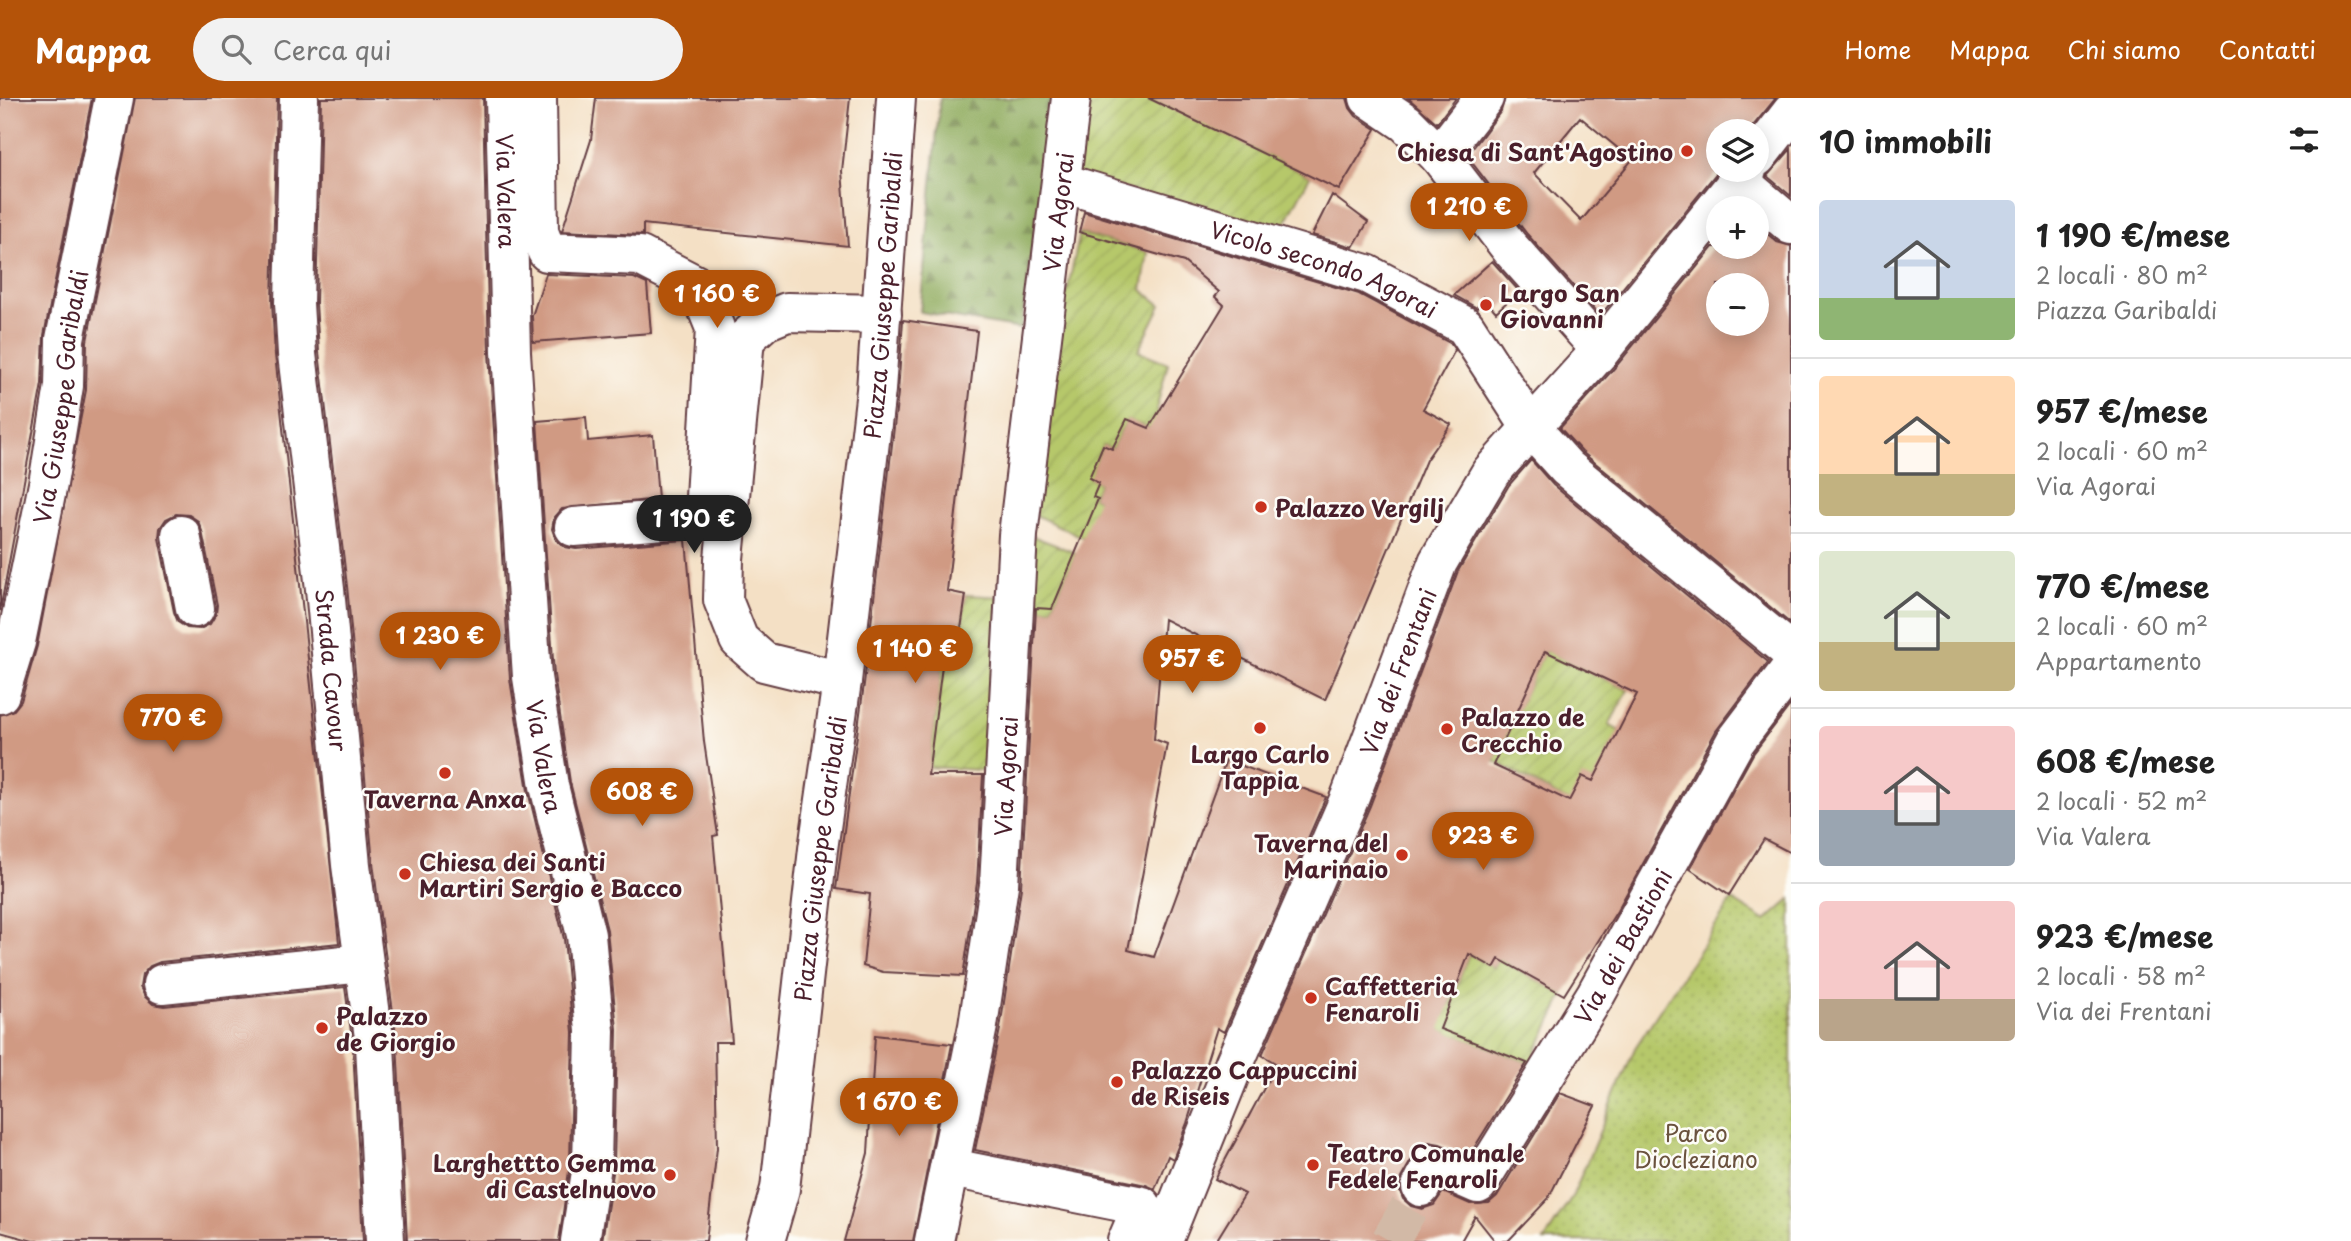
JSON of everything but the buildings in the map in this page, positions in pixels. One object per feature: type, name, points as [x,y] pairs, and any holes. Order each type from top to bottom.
[{"type":"street","name":"Via Giuseppe Garibaldi","points":[[0,694],[16,642],[48,484],[64,386],[65,339],[114,98]]},
{"type":"street","name":"Strada Cavour","points":[[299,98],[294,303],[363,963],[375,1045],[385,1241]]},
{"type":"street","name":"Via Valera","points":[[505,98],[511,352],[532,677],[549,786],[586,935],[595,1031],[592,1166],[580,1241]]},
{"type":"street","points":[[537,98],[538,232],[547,252],[640,256],[698,286],[715,328],[705,497],[729,515]]},
{"type":"street","name":"Piazza Giuseppe Garibaldi","points":[[765,1241],[780,1189],[818,849],[842,681],[882,314],[896,98]]},
{"type":"street","name":"Via Agorai","points":[[934,1241],[978,1026],[999,885],[1018,535],[1063,183],[1071,98]]},
{"type":"street","points":[[1369,98],[1406,123],[1439,156],[1510,247],[1601,350]]},
{"type":"street","points":[[1439,156],[1484,98]]},
{"type":"street","name":"Via dei Frentani","points":[[1769,142],[1791,113]]},
{"type":"street","name":"Via dei Frentani","points":[[1163,1241],[1235,1062],[1350,797],[1438,562],[1491,472],[1601,350],[1737,182]]},
{"type":"street","points":[[1758,182],[1791,225]]},
{"type":"street","name":"Vicolo secondo Agorai","points":[[1063,183],[1367,274],[1465,326],[1531,428],[1567,468],[1791,652]]},
{"type":"street","points":[[842,681],[764,662],[739,640],[723,600],[745,339],[765,321],[787,312],[882,314]]},
{"type":"street","points":[[574,527],[729,515]]},
{"type":"street","points":[[181,535],[195,608]]},
{"type":"street","name":"Via dei Bastioni","points":[[1427,1175],[1478,1184],[1596,994],[1735,742],[1791,668]]},
{"type":"street","points":[[162,984],[363,963]]},
{"type":"street","points":[[1025,1157],[1183,1190]]},
{"type":"street","points":[[951,1168],[1142,1206],[1127,1241]]},
{"type":"green space","points":[[940,98],[1053,98],[1021,329],[920,312]]},
{"type":"green space","points":[[1089,98],[1152,98],[1310,176],[1280,233],[1075,175]]},
{"type":"green space","points":[[1080,233],[1148,252],[1142,290],[1161,305],[1138,351],[1168,363],[1156,410],[1238,445],[1155,430],[1127,420],[1112,449],[1103,445],[1090,478],[1099,483],[1093,497],[1164,529],[1147,568],[1035,515],[1044,396]]},
{"type":"green space","points":[[1027,534],[1076,553],[1052,609],[1022,607]]},
{"type":"green space","points":[[966,595],[1005,597],[997,771],[929,767],[947,627],[961,629]]},
{"type":"green space","points":[[1545,650],[1628,690],[1609,725],[1632,738],[1614,780],[1569,802],[1494,761]]},
{"type":"green space","name":"Parco Diocleziano","points":[[1791,899],[1791,1241],[1544,1241],[1573,1195],[1635,1048],[1732,900],[1766,921]]},
{"type":"green space","points":[[1469,954],[1494,968],[1499,959],[1564,995],[1530,1064],[1422,1023],[1450,1004]]},
{"type":"tunnel","points":[[1390,1241],[1421,1187]]},
{"type":"place","name":"Chiesa di Sant'Agostino","points":[[1687,151]]},
{"type":"place","name":"Largo San Giovanni","points":[[1486,305]]},
{"type":"place","name":"Palazzo Vergilj","points":[[1261,507]]},
{"type":"place","name":"Largo Carlo Tappia","points":[[1260,728]]},
{"type":"place","name":"Palazzo de Crecchio","points":[[1447,729]]},
{"type":"place","name":"Taverna Anxa","points":[[445,773]]},
{"type":"place","name":"Taverna del Marinaio","points":[[1402,855]]},
{"type":"place","name":"Chiesa dei Santi Martiri Sergio e Bacco","points":[[405,874]]},
{"type":"place","name":"Caffetteria Fenaroli","points":[[1311,998]]},
{"type":"place","name":"Palazzo de Giorgio","points":[[322,1028]]},
{"type":"place","name":"Palazzo Cappuccini de Riseis","points":[[1117,1082]]},
{"type":"place","name":"Teatro Comunale Fedele Fenaroli","points":[[1313,1165]]},
{"type":"place","name":"Larghettto Gemma di Castelnuovo","points":[[670,1175]]}]
